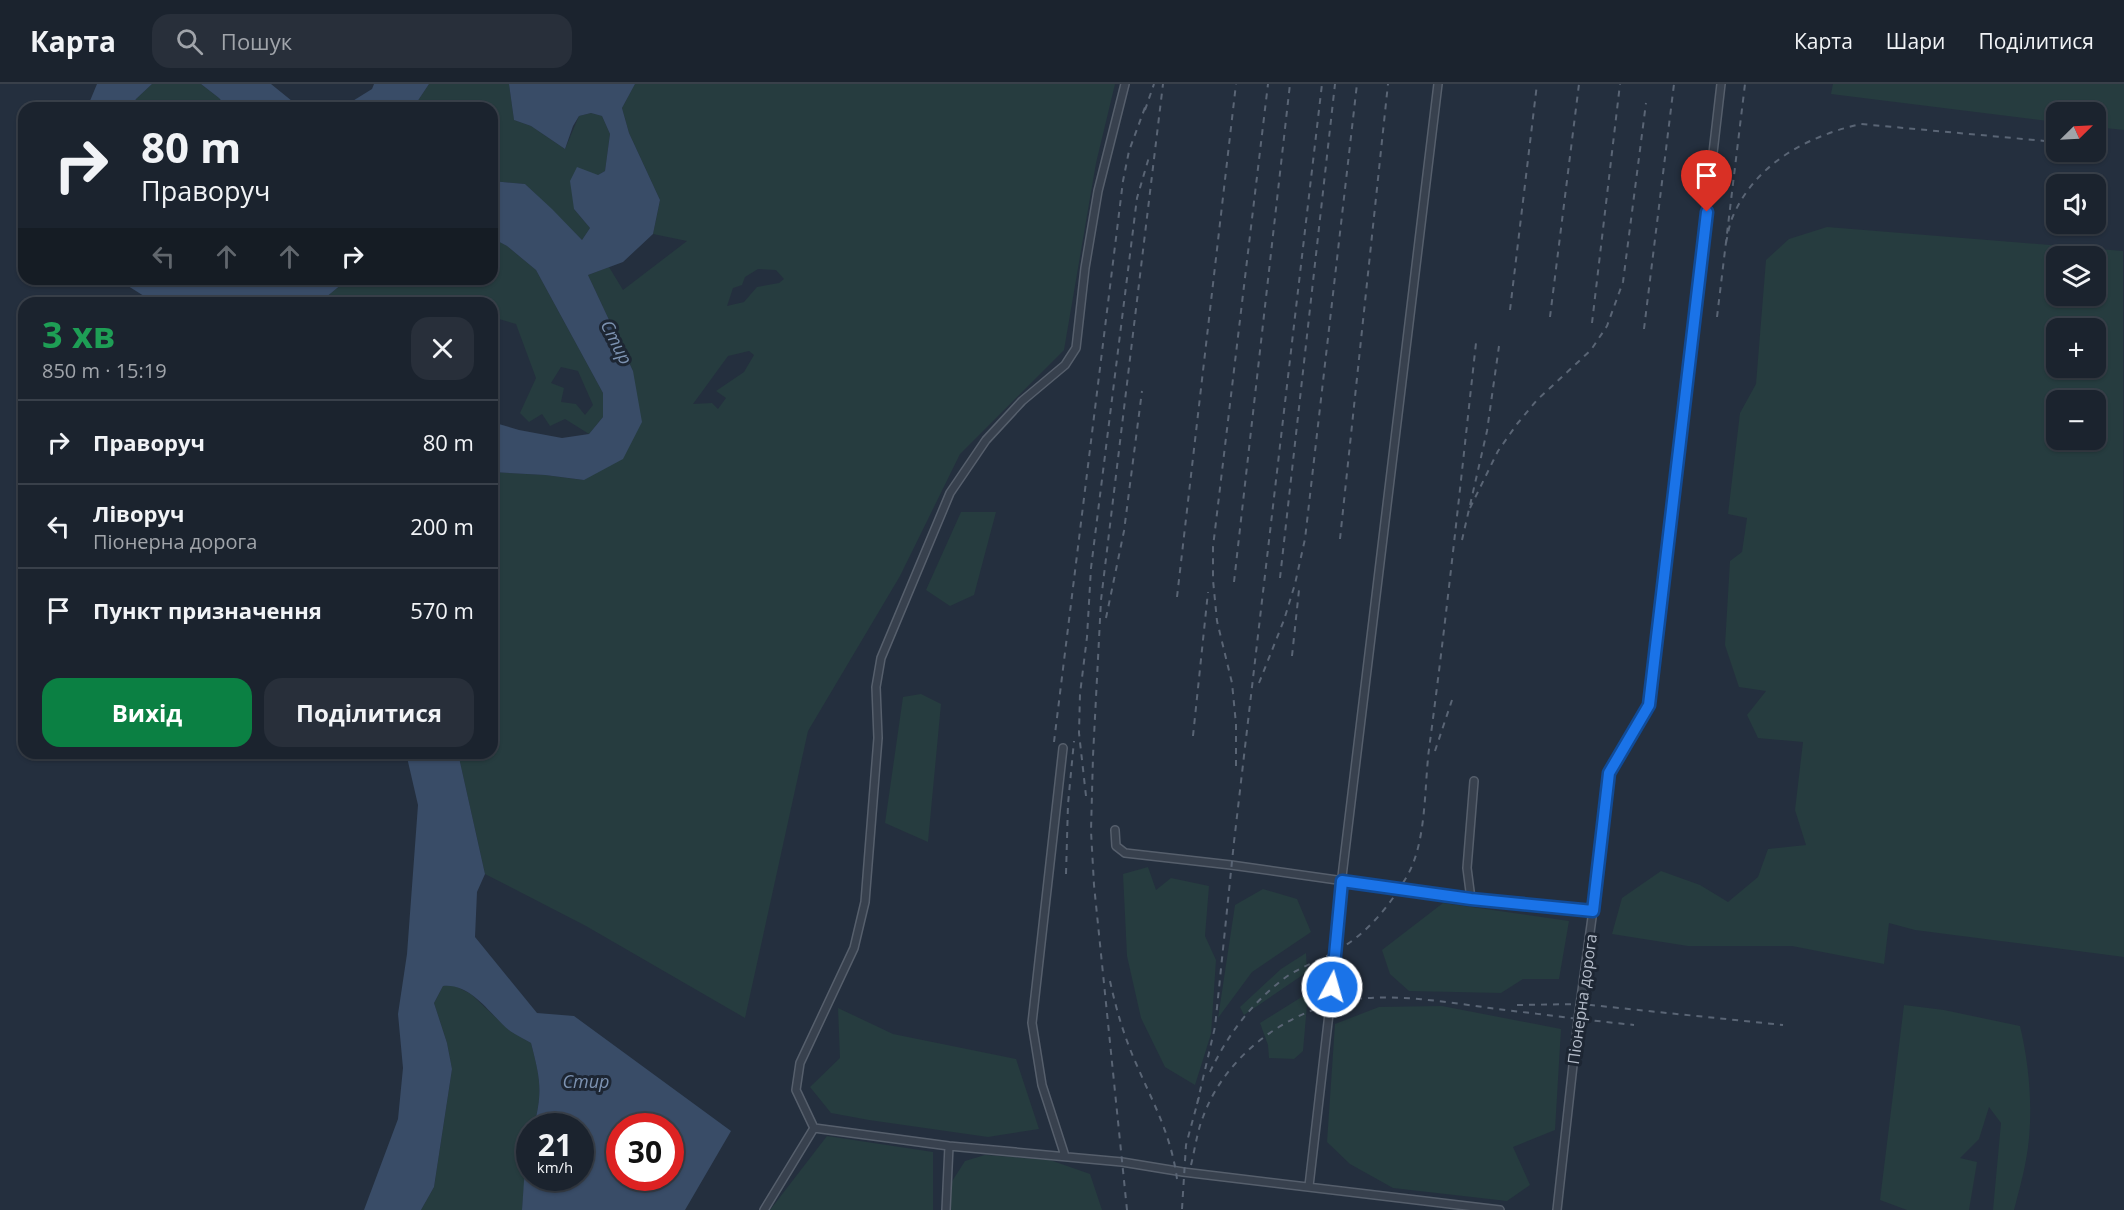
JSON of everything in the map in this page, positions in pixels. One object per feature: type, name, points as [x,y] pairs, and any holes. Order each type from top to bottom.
[{"type":"street","points":[[814,1128],[796,1090],[800,1063],[854,948],[866,902],[878,738],[876,687],[881,658],[950,493],[986,440],[1022,401],[1065,365],[1076,348],[1085,268],[1098,191],[1125,84]]},
{"type":"street","points":[[1309,1186],[1342,881],[1438,84]]},
{"type":"street","name":"Піонерна дорога","points":[[1557,1210],[1609,773],[1649,705],[1721,84]]},
{"type":"street","points":[[1063,747],[1032,1023],[1042,1085],[1065,1156]]},
{"type":"street","points":[[1471,899],[1467,868],[1474,781]]},
{"type":"street","points":[[1115,830],[1116,846],[1125,853],[1232,865],[1471,899],[1593,911]]},
{"type":"street","points":[[814,1128],[949,1146],[1065,1156],[1500,1210]]},
{"type":"street","points":[[764,1210],[814,1128]]},
{"type":"street","points":[[946,1210],[949,1146]]},
{"type":"green space","points":[[152,84],[201,84],[223,102],[134,102]]},
{"type":"green space","points":[[429,84],[509,84],[514,120],[531,126],[565,149],[579,116],[591,113],[602,116],[610,134],[605,171],[598,175],[574,209],[590,228],[582,240],[525,184],[498,182],[498,102],[417,102]]},
{"type":"green space","points":[[635,84],[1115,84],[1096,163],[1064,350],[960,454],[900,576],[808,731],[745,1018],[586,926],[485,874],[459,759],[498,759],[498,472],[584,480],[633,371],[588,275],[609,267],[623,290],[687,241],[653,234],[660,200],[629,133],[622,108]],"holes":[[[758,269],[776,270],[784,279],[779,283],[757,287],[744,302],[727,306],[733,288],[742,285],[745,277]],[[749,351],[754,355],[744,372],[716,391],[726,398],[718,409],[712,403],[693,404],[728,356]]]},
{"type":"green space","points":[[1833,84],[2124,84],[2124,130],[2106,128],[2106,102],[2046,102],[2046,121],[1831,94]]},
{"type":"green space","points":[[1827,227],[2061,246],[2046,246],[2046,306],[2106,306],[2106,250],[2123,251],[2124,957],[1915,930],[1889,923],[1884,964],[1792,946],[1688,946],[1612,934],[1622,898],[1661,871],[1700,885],[1728,902],[1758,877],[1768,849],[1806,845],[1795,810],[1803,742],[1758,738],[1747,715],[1766,691],[1739,687],[1725,645],[1730,561],[1742,552],[1747,518],[1728,514],[1740,413],[1756,384],[1766,260],[1789,239]]},
{"type":"green space","points":[[498,241],[536,270],[603,393],[603,417],[589,434],[565,419],[550,426],[542,414],[529,422],[520,413],[536,378],[516,324],[498,319],[498,297],[326,297],[341,285],[498,285]],"holes":[[[561,367],[578,371],[593,405],[585,415],[576,404],[561,402],[564,388],[551,383]]]},
{"type":"green space","points":[[961,512],[996,512],[974,595],[950,606],[926,590]]},
{"type":"green space","points":[[921,694],[941,704],[928,842],[885,823],[903,697]]},
{"type":"green space","points":[[1148,867],[1156,890],[1171,878],[1209,886],[1205,936],[1216,960],[1211,1034],[1195,1085],[1165,1067],[1141,1018],[1127,956],[1123,874]]},
{"type":"green space","points":[[1263,889],[1297,899],[1311,932],[1252,972],[1218,1018],[1235,905]]},
{"type":"green space","points":[[1443,903],[1569,921],[1559,979],[1523,979],[1501,993],[1409,991],[1390,974],[1382,950]]},
{"type":"green space","points":[[1306,953],[1307,972],[1244,1015],[1240,1007],[1281,969]]},
{"type":"green space","points":[[453,985],[471,994],[510,1031],[531,1043],[538,1075],[539,1103],[537,1113],[516,1113],[516,1191],[524,1191],[522,1210],[421,1210],[434,1187],[452,1069],[447,1043],[434,1003],[443,986]]},
{"type":"green space","points":[[1308,993],[1303,1051],[1294,1059],[1269,1058],[1268,1045],[1260,1023]]},
{"type":"green space","points":[[1904,1005],[1944,1010],[2020,1026],[2028,1076],[2030,1127],[2025,1166],[2014,1210],[1993,1210],[2001,1123],[1989,1107],[1979,1139],[1960,1158],[1977,1162],[1969,1210],[1907,1210],[1880,1200]]},
{"type":"green space","points":[[1442,1006],[1561,1029],[1555,1130],[1513,1147],[1530,1185],[1507,1201],[1393,1188],[1350,1164],[1327,1142],[1335,1024],[1379,1007]]},
{"type":"green space","points":[[838,1008],[893,1034],[1016,1059],[1039,1129],[988,1137],[831,1113],[810,1087],[840,1058]]},
{"type":"green space","points":[[827,1136],[933,1152],[933,1210],[770,1210]]},
{"type":"green space","points":[[985,1155],[1050,1160],[1090,1174],[1102,1210],[950,1210],[951,1183],[965,1161]]},
{"type":"water","points":[[97,84],[152,84],[134,102],[90,102]]},
{"type":"water","points":[[201,84],[271,84],[294,102],[223,102]]},
{"type":"water","points":[[374,84],[429,84],[417,102],[351,102],[372,89]]},
{"type":"water","name":"Стир","points":[[509,84],[635,84],[622,108],[629,133],[660,200],[653,234],[623,262],[588,275],[633,371],[642,422],[623,459],[584,480],[498,472],[498,424],[562,438],[589,434],[603,417],[603,393],[536,270],[498,241],[498,182],[525,184],[582,240],[590,228],[574,209],[570,181],[577,167],[598,175],[605,171],[610,134],[602,116],[591,113],[579,116],[565,149],[531,126],[514,120]]},
{"type":"water","points":[[126,285],[341,285],[326,297],[146,297]]},
{"type":"water","name":"Стир","points":[[407,759],[459,759],[485,874],[477,892],[475,937],[537,1013],[574,1016],[731,1131],[685,1210],[522,1210],[523,1191],[594,1191],[594,1113],[537,1113],[539,1084],[531,1043],[510,1031],[472,995],[453,986],[443,986],[434,1003],[447,1043],[452,1069],[434,1187],[421,1210],[364,1210],[398,1119],[403,1068],[398,1014],[407,954],[418,805]]},
{"type":"railway","points":[[1145,110],[1154,84]]},
{"type":"railway","points":[[1127,1210],[1094,885],[1091,831],[1093,756],[1101,600],[1163,84]]},
{"type":"railway","points":[[1177,597],[1236,84]]},
{"type":"railway","points":[[1236,766],[1236,724],[1232,683],[1217,621],[1213,547],[1268,84]]},
{"type":"railway","points":[[1234,582],[1290,84]]},
{"type":"railway","points":[[1197,1104],[1215,1027],[1234,842],[1322,84]]},
{"type":"railway","points":[[1280,578],[1335,84]]},
{"type":"railway","points":[[1259,683],[1284,620],[1305,539],[1357,84]]},
{"type":"railway","points":[[1340,539],[1388,84]]},
{"type":"railway","points":[[1510,310],[1537,84]]},
{"type":"railway","points":[[1550,317],[1579,84]]},
{"type":"railway","points":[[1592,323],[1620,84]]},
{"type":"railway","points":[[1644,329],[1674,84]]},
{"type":"railway","points":[[1717,317],[1745,84]]},
{"type":"railway","points":[[1054,742],[1123,181],[1129,151],[1147,102]]},
{"type":"railway","points":[[1470,508],[1498,451],[1517,424],[1537,400],[1591,350],[1607,326],[1623,282],[1646,103]]},
{"type":"railway","points":[[1726,243],[1733,216],[1755,181],[1770,167],[1803,144],[1841,129],[1861,124],[2046,141]]},
{"type":"railway","points":[[1086,796],[1079,733],[1080,694],[1087,637],[1091,568],[1137,198],[1149,157]]},
{"type":"railway","points":[[1210,1072],[1232,1034],[1260,1000],[1288,976],[1328,956],[1356,938],[1392,900],[1413,864],[1424,815],[1429,749],[1476,343]]},
{"type":"railway","points":[[1462,540],[1487,431],[1499,346]]},
{"type":"railway","points":[[1106,618],[1124,531],[1142,391]]},
{"type":"railway","points":[[1292,656],[1299,590]]},
{"type":"railway","points":[[1193,736],[1208,592]]},
{"type":"railway","points":[[1435,751],[1452,700]]},
{"type":"railway","points":[[1066,874],[1068,804],[1074,741]]},
{"type":"railway","points":[[1110,981],[1127,1042],[1166,1133],[1177,1179]]},
{"type":"railway","points":[[1191,1165],[1203,1117],[1213,1095],[1242,1056],[1281,1026],[1303,1014],[1326,1006],[1366,998],[1402,998],[1634,1025]]},
{"type":"railway","points":[[1517,1005],[1581,1004],[1783,1025]]},
{"type":"railway","points":[[1182,1209],[1186,1145],[1199,1097]]},
{"type":"route","points":[[1332,987],[1342,881],[1471,899],[1593,911],[1609,773],[1649,705],[1707,212]]}]
